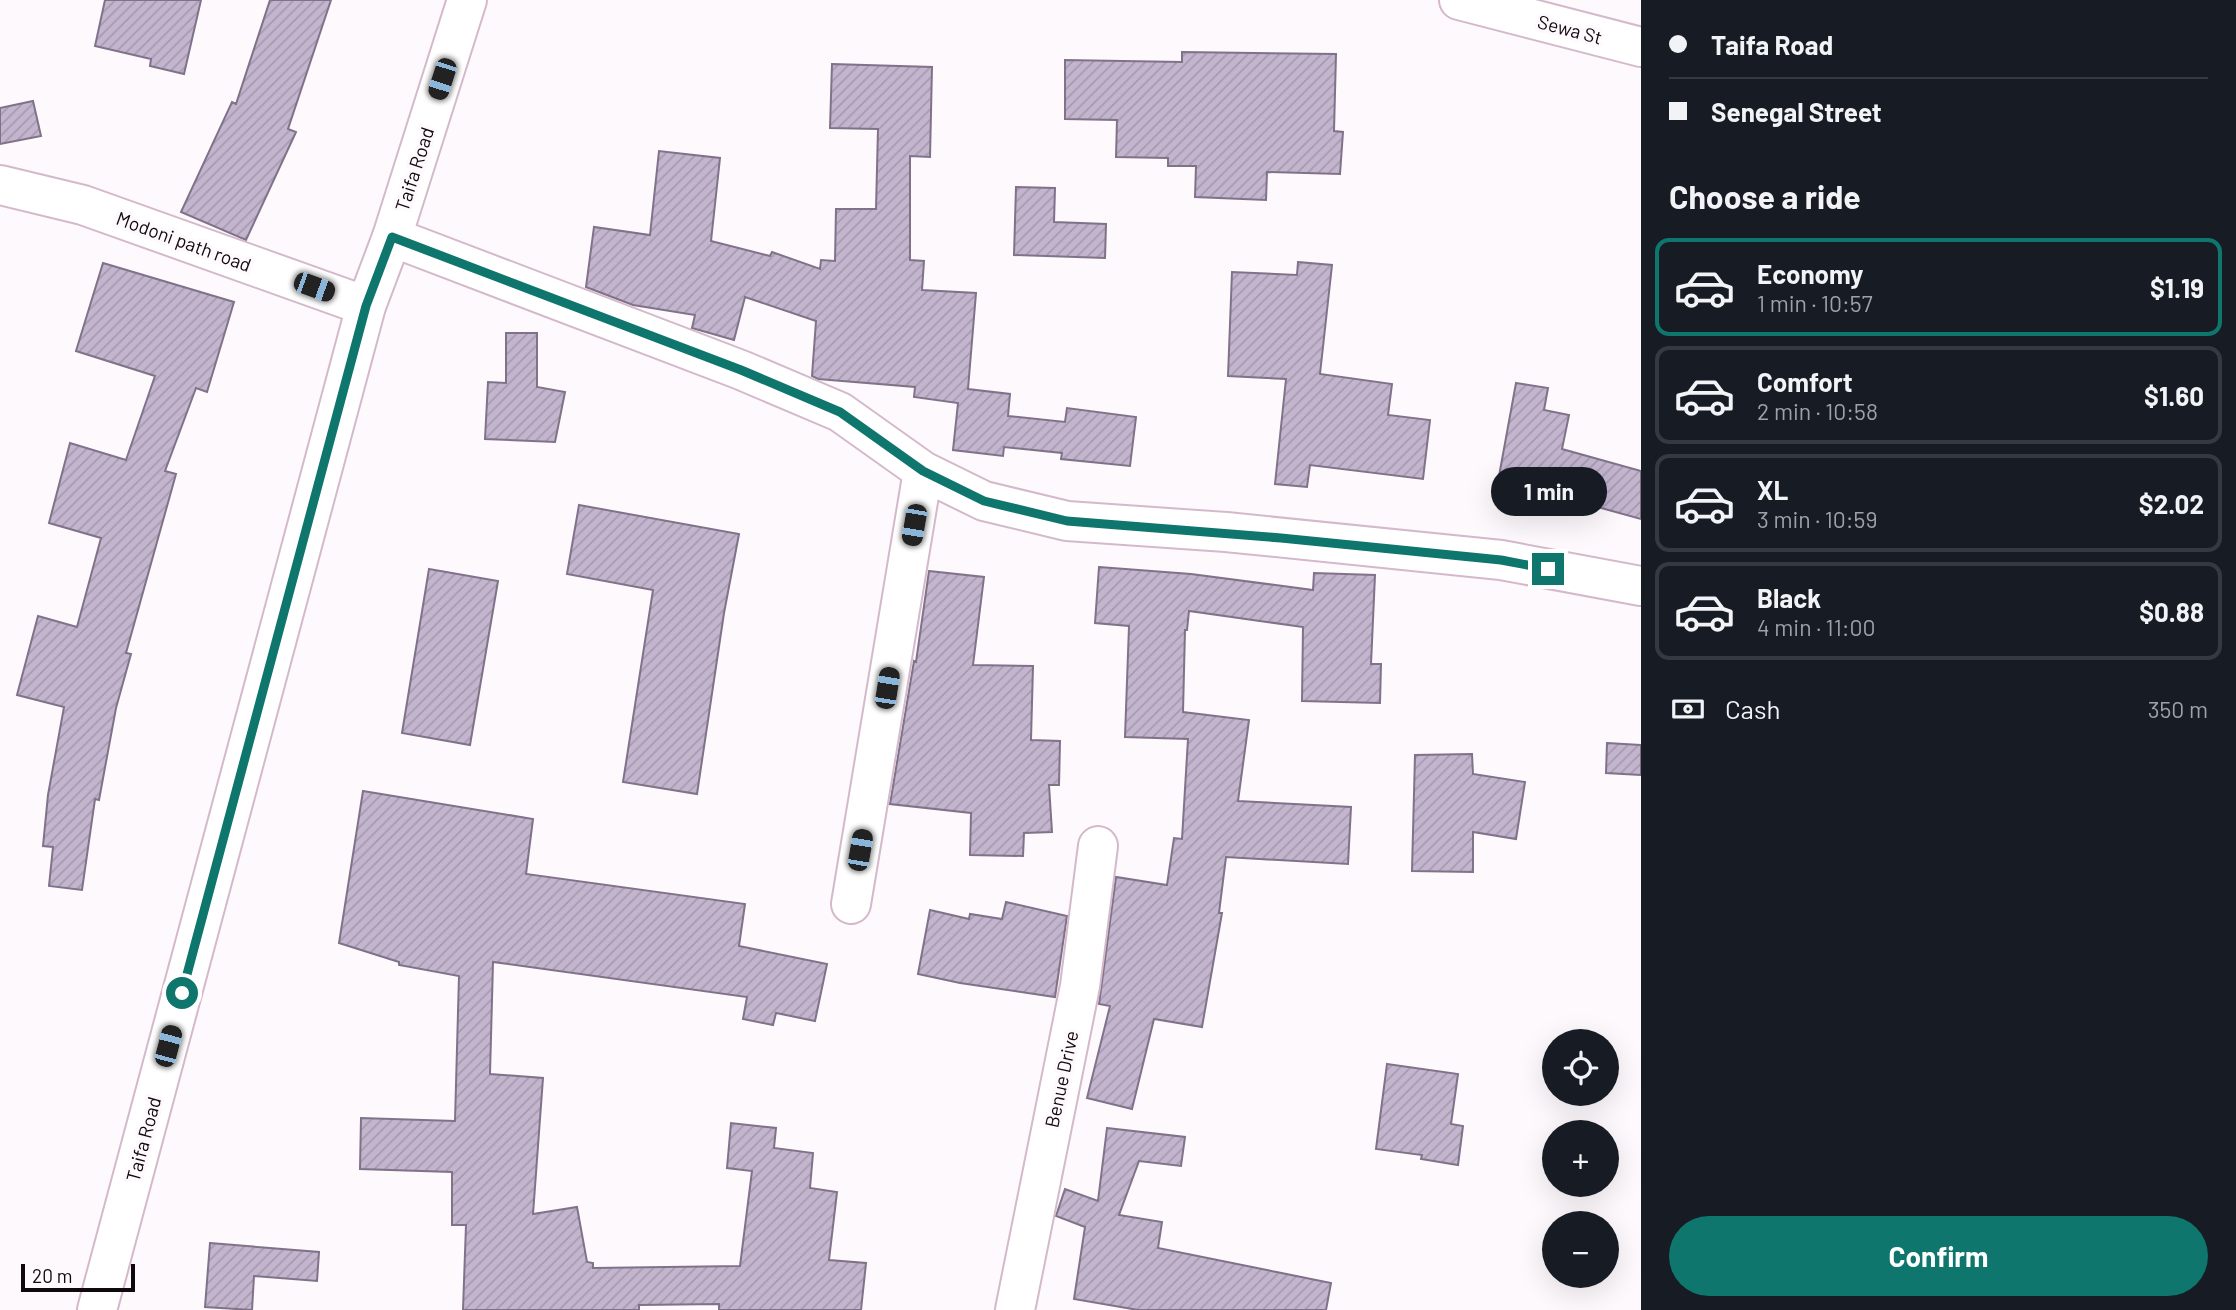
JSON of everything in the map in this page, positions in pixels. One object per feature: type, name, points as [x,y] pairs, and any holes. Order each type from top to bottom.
[{"type":"main road","name":"Taifa Road","points":[[97,1310],[366,306],[392,237],[467,0]]},
{"type":"main road","name":"Sewa St","points":[[1459,0],[1641,47]]},
{"type":"main road","name":"Modoni path road","points":[[0,186],[83,205],[366,306]]},
{"type":"main road","points":[[392,237],[728,365],[840,412],[923,471],[984,501],[1067,521],[1226,532],[1501,560],[1641,586]]},
{"type":"main road","points":[[851,904],[923,471]]},
{"type":"main road","name":"Benue Drive","points":[[1015,1310],[1080,986],[1098,846]]},
{"type":"building","points":[[105,0],[201,0],[184,74],[150,66],[151,59],[95,46]]},
{"type":"building","points":[[270,0],[331,0],[288,129],[296,132],[246,240],[181,212],[232,102],[236,104]]},
{"type":"building","points":[[1182,52],[1336,54],[1334,131],[1343,132],[1340,174],[1267,172],[1266,200],[1195,197],[1196,166],[1168,166],[1168,158],[1116,157],[1117,120],[1065,119],[1065,60],[1182,62]]},
{"type":"building","points":[[832,64],[932,67],[930,157],[910,156],[910,260],[924,261],[922,290],[976,293],[968,389],[1010,394],[1008,416],[1065,422],[1067,408],[1136,417],[1130,466],[1061,459],[1062,453],[1004,447],[1003,456],[953,450],[958,403],[914,397],[915,387],[818,379],[812,376],[816,321],[745,297],[734,340],[692,328],[695,315],[633,305],[586,287],[594,227],[650,235],[659,151],[720,158],[711,241],[770,256],[772,252],[820,269],[821,260],[835,261],[836,209],[876,209],[878,129],[830,128]]},
{"type":"building","points":[[33,101],[41,136],[0,144],[0,108]]},
{"type":"building","points":[[1016,187],[1055,188],[1054,222],[1106,224],[1105,258],[1014,255]]},
{"type":"building","points":[[1298,262],[1332,265],[1320,374],[1392,384],[1388,415],[1430,420],[1423,479],[1310,465],[1307,487],[1275,484],[1286,379],[1228,376],[1232,272],[1297,275]]},
{"type":"building","points":[[103,263],[234,302],[207,392],[196,388],[165,471],[176,474],[126,653],[131,654],[116,708],[99,800],[95,799],[82,890],[49,886],[53,847],[43,846],[48,795],[64,707],[17,695],[38,616],[77,627],[101,538],[49,523],[70,443],[126,460],[155,376],[76,351]]},
{"type":"building","points":[[506,333],[537,333],[537,387],[565,392],[555,442],[485,439],[488,382],[506,383]]},
{"type":"building","points":[[1516,383],[1548,388],[1544,410],[1569,415],[1562,449],[1641,471],[1641,519],[1554,495],[1553,499],[1497,487]]},
{"type":"building","points":[[579,505],[739,534],[724,613],[697,794],[623,782],[653,590],[567,574]]},
{"type":"building","points":[[1099,567],[1191,574],[1313,590],[1314,573],[1375,575],[1371,664],[1381,664],[1380,703],[1302,701],[1303,627],[1189,611],[1185,630],[1183,712],[1249,720],[1238,801],[1351,807],[1348,864],[1226,857],[1219,913],[1222,913],[1202,1027],[1154,1019],[1132,1109],[1087,1098],[1110,1006],[1099,1004],[1116,877],[1167,885],[1174,838],[1182,839],[1188,739],[1125,737],[1129,626],[1095,623]]},
{"type":"building","points":[[429,569],[498,581],[470,745],[402,733]]},
{"type":"building","points":[[929,571],[984,577],[973,665],[1033,666],[1031,740],[1060,741],[1059,785],[1049,785],[1052,832],[1024,833],[1023,856],[970,855],[971,813],[890,804],[914,661],[916,662]]},
{"type":"building","points":[[1607,743],[1641,745],[1641,775],[1606,773]]},
{"type":"building","points":[[1472,754],[1473,774],[1525,782],[1516,839],[1473,832],[1473,872],[1412,871],[1415,755]]},
{"type":"building","points":[[363,791],[533,819],[526,874],[745,904],[739,946],[827,964],[815,1021],[776,1013],[773,1025],[743,1019],[747,997],[493,962],[490,1074],[543,1078],[533,1214],[577,1207],[587,1262],[593,1263],[593,1268],[740,1266],[752,1171],[727,1168],[731,1123],[776,1128],[774,1148],[813,1153],[810,1188],[837,1192],[829,1260],[866,1263],[861,1310],[719,1310],[719,1304],[639,1305],[639,1310],[463,1310],[466,1225],[452,1225],[452,1172],[360,1169],[361,1118],[455,1121],[459,976],[399,965],[399,962],[339,943]]},
{"type":"building","points":[[1006,902],[1067,916],[1055,997],[918,974],[930,910],[969,919],[970,914],[1002,919]]},
{"type":"building","points":[[1387,1064],[1458,1074],[1451,1124],[1463,1126],[1458,1165],[1421,1159],[1422,1155],[1376,1149]]},
{"type":"building","points":[[1107,1128],[1185,1137],[1181,1166],[1139,1161],[1119,1215],[1162,1222],[1158,1248],[1331,1283],[1326,1310],[1138,1310],[1074,1299],[1085,1227],[1056,1216],[1065,1189],[1098,1201]]},
{"type":"building","points":[[210,1243],[319,1252],[317,1281],[254,1276],[252,1310],[205,1307]]},
{"type":"route","points":[[182,993],[366,306],[392,237],[562,300],[840,412],[923,471],[984,501],[1067,521],[1226,532],[1501,560],[1548,569]]}]
